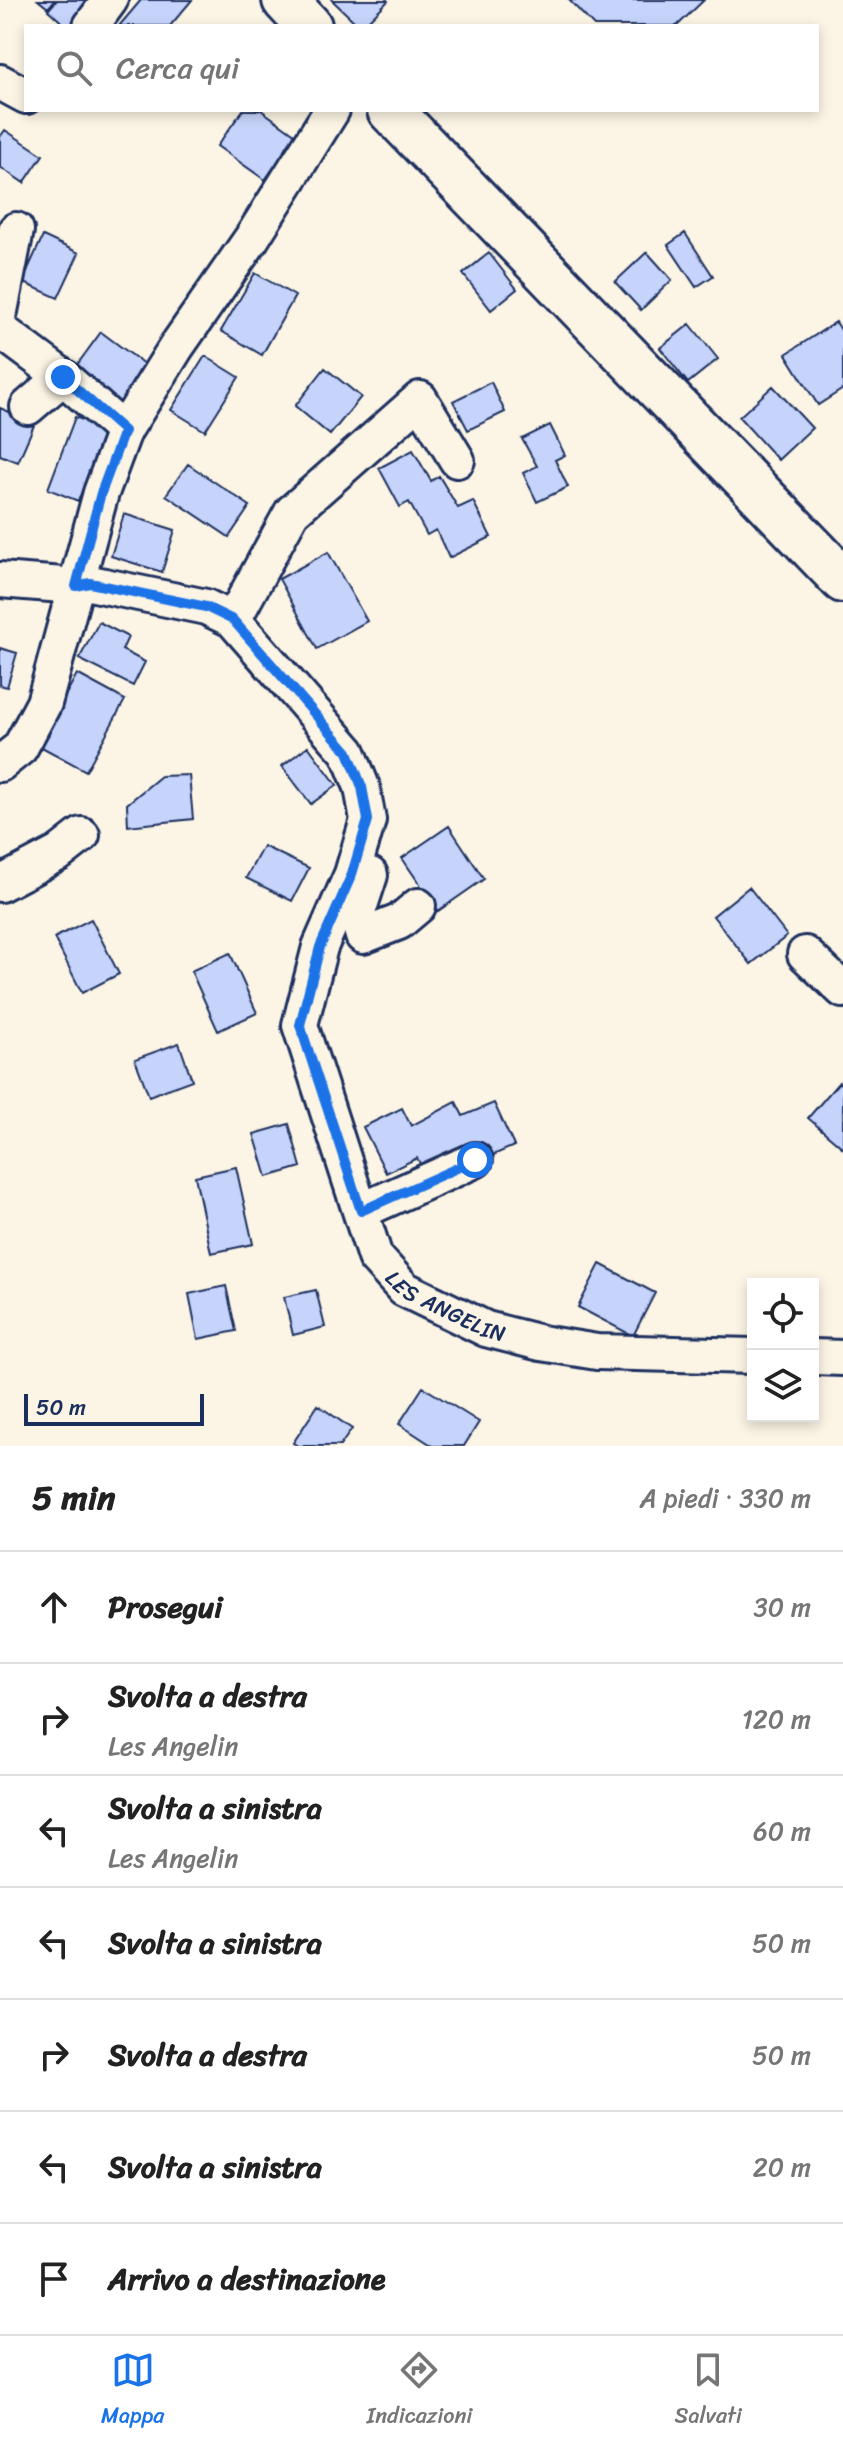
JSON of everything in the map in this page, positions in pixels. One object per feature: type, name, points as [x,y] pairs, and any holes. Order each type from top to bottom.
[{"type":"main road","points":[[285,0],[307,24]]},
{"type":"main road","points":[[392,112],[843,580]]},
{"type":"street","points":[[92,24],[110,0]]},
{"type":"street","points":[[0,82],[24,95]]},
{"type":"street","points":[[0,764],[20,748],[44,703],[101,493],[124,431],[177,346],[252,238],[331,112]]},
{"type":"street","points":[[0,311],[16,230]]},
{"type":"street","points":[[0,330],[63,377],[124,431]]},
{"type":"street","points":[[28,407],[63,377]]},
{"type":"street","points":[[0,580],[76,586],[90,583],[206,607],[233,620],[292,512],[420,399],[457,460]]},
{"type":"street","name":"LES ANGELIN","points":[[233,620],[348,752],[362,787],[368,820],[356,860],[320,947],[300,1025],[375,1257],[404,1289],[486,1329],[541,1343],[597,1352],[747,1356]]},
{"type":"street","points":[[366,811],[391,816],[357,915],[363,936],[399,922],[418,906]]},
{"type":"street","points":[[0,884],[59,853],[82,835]]},
{"type":"street","points":[[805,954],[843,990]]},
{"type":"street","points":[[361,1211],[475,1160]]},
{"type":"street","points":[[819,1357],[843,1358]]},
{"type":"building","points":[[38,0],[55,0],[48,8]]},
{"type":"building","points":[[57,0],[98,0],[78,24],[64,24],[48,10]]},
{"type":"building","points":[[141,0],[192,0],[172,24],[121,24]]},
{"type":"building","points":[[332,0],[388,1],[365,24],[357,24]]},
{"type":"building","points":[[569,0],[704,0],[679,24],[592,24]]},
{"type":"building","points":[[242,112],[264,112],[296,135],[265,180],[217,146]]},
{"type":"building","points":[[5,130],[43,155],[24,183],[0,167],[0,137]]},
{"type":"building","points":[[685,233],[713,276],[696,287],[668,245]]},
{"type":"building","points":[[43,236],[79,253],[58,298],[22,282]]},
{"type":"building","points":[[647,252],[672,280],[641,310],[615,282]]},
{"type":"building","points":[[489,253],[517,289],[491,310],[463,274]]},
{"type":"building","points":[[255,273],[295,296],[262,355],[221,331]]},
{"type":"building","points":[[836,322],[843,333],[843,389],[818,405],[786,354]]},
{"type":"building","points":[[690,324],[718,359],[688,383],[660,348]]},
{"type":"building","points":[[101,332],[148,367],[121,403],[74,369]]},
{"type":"building","points":[[205,356],[239,377],[205,431],[171,410]]},
{"type":"building","points":[[325,368],[361,397],[330,435],[295,406]]},
{"type":"building","points":[[491,382],[505,412],[468,430],[453,401]]},
{"type":"building","points":[[773,386],[812,428],[778,460],[739,417]]},
{"type":"building","points":[[0,408],[35,423],[18,462],[0,455]]},
{"type":"building","points":[[75,417],[106,429],[78,501],[48,489]]},
{"type":"building","points":[[550,425],[565,455],[555,460],[568,487],[537,502],[523,473],[537,466],[522,439]]},
{"type":"building","points":[[413,450],[431,481],[439,476],[458,508],[473,501],[491,537],[449,558],[436,530],[427,535],[409,502],[400,507],[379,468]]},
{"type":"building","points":[[188,464],[250,506],[229,537],[166,495]]},
{"type":"building","points":[[124,514],[175,530],[162,572],[111,556]]},
{"type":"building","points":[[328,552],[367,621],[317,649],[279,579]]},
{"type":"building","points":[[99,622],[128,637],[122,650],[145,662],[133,686],[79,659]]},
{"type":"building","points":[[0,648],[17,653],[7,687],[0,685]]},
{"type":"building","points":[[77,674],[125,700],[86,771],[38,745]]},
{"type":"building","points":[[308,746],[337,785],[311,804],[282,766]]},
{"type":"building","points":[[189,775],[193,819],[128,826],[127,804],[161,776]]},
{"type":"building","points":[[449,826],[484,879],[438,911],[402,858]]},
{"type":"building","points":[[263,846],[309,868],[292,901],[246,878]]},
{"type":"building","points":[[749,887],[787,936],[751,964],[713,916]]},
{"type":"building","points":[[91,919],[119,974],[82,993],[54,938]]},
{"type":"building","points":[[230,953],[257,1013],[218,1031],[191,971]]},
{"type":"building","points":[[179,1043],[192,1080],[149,1096],[135,1059]]},
{"type":"building","points":[[839,1082],[843,1086],[843,1148],[808,1118]]},
{"type":"building","points":[[456,1102],[463,1116],[494,1103],[514,1146],[482,1160],[475,1143],[423,1169],[417,1158],[386,1173],[363,1127],[402,1108],[411,1126]]},
{"type":"building","points":[[289,1124],[301,1167],[267,1177],[254,1134]]},
{"type":"building","points":[[236,1167],[253,1244],[211,1253],[195,1176]]},
{"type":"building","points":[[600,1264],[655,1293],[633,1336],[578,1307]]},
{"type":"building","points":[[226,1286],[236,1331],[198,1339],[189,1294]]},
{"type":"building","points":[[316,1290],[325,1327],[293,1335],[284,1297]]},
{"type":"building","points":[[423,1387],[479,1422],[464,1446],[433,1446],[399,1424]]},
{"type":"building","points":[[318,1405],[352,1429],[340,1446],[298,1446],[293,1443]]},
{"type":"route","points":[[63,377],[124,431],[101,493],[76,586],[90,583],[206,607],[233,620],[348,752],[362,787],[368,820],[352,874],[320,947],[300,1025],[361,1211],[475,1160]]}]
